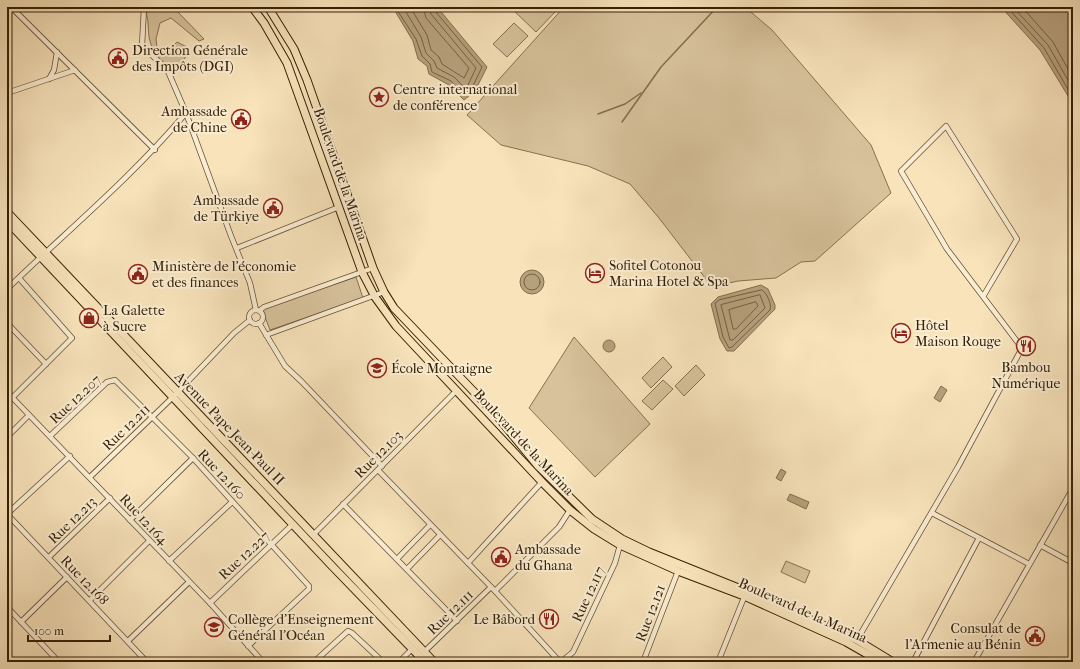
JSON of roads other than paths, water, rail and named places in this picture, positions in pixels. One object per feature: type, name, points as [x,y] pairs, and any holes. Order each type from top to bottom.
[{"type":"main road","name":"Boulevard de la Marina","points":[[252,7],[264,23],[287,63],[362,272],[374,297],[396,326],[542,482],[570,510],[594,529],[620,545],[678,571],[745,594],[846,642],[881,662]]},
{"type":"main road","name":"Boulevard de la Marina","points":[[271,8],[294,49],[308,80],[373,268],[384,292],[402,317],[497,416],[538,466],[592,519],[622,538],[649,552],[745,594],[857,640],[893,662]]},
{"type":"main road","name":"Avenue Pape Jean-Paul II","points":[[7,212],[44,255],[176,395],[293,524],[425,662]]},
{"type":"main road","name":"Avenue Pape Jean-Paul II","points":[[7,221],[44,255]]},
{"type":"main road","name":"Avenue Pape Jean-Paul II","points":[[176,395],[314,534],[325,548],[434,662]]},
{"type":"street","points":[[11,7],[155,150]]},
{"type":"street","points":[[144,7],[142,46],[167,69],[186,114],[231,236],[238,248],[250,283],[257,310],[263,317],[260,323]]},
{"type":"street","points":[[49,79],[54,70],[57,52]]},
{"type":"street","points":[[7,93],[75,70]]},
{"type":"street","points":[[7,289],[155,150],[186,114]]},
{"type":"street","points":[[857,640],[932,513],[1022,348],[984,295],[948,249],[901,170],[946,126],[1017,239],[984,295]]},
{"type":"street","points":[[238,248],[339,207]]},
{"type":"street","points":[[260,323],[254,324],[250,320],[250,315],[264,306],[373,268]]},
{"type":"street","points":[[12,398],[72,338],[19,278]]},
{"type":"street","points":[[266,335],[374,297],[384,292]]},
{"type":"street","name":"Rue 12.211","points":[[90,477],[176,395],[234,333],[250,320]]},
{"type":"street","points":[[7,323],[46,364]]},
{"type":"street","points":[[260,323],[285,366],[302,382],[430,525],[493,589],[561,662]]},
{"type":"street","name":"Rue 12.160","points":[[115,380],[193,458],[232,502],[272,543],[309,586],[309,590],[248,646]]},
{"type":"street","name":"Rue 12.207","points":[[50,436],[107,382],[115,380]]},
{"type":"street","name":"Rue 12.103","points":[[314,534],[457,390]]},
{"type":"street","name":"Rue 12.164","points":[[7,392],[70,456],[149,541],[210,602],[263,662]]},
{"type":"street","points":[[7,437],[29,415]]},
{"type":"street","points":[[7,514],[70,456]]},
{"type":"street","points":[[130,520],[193,458]]},
{"type":"street","points":[[468,563],[542,482]]},
{"type":"street","points":[[974,662],[1028,564],[1073,488]]},
{"type":"street","name":"Rue 12.213","points":[[49,557],[110,498]]},
{"type":"street","points":[[169,561],[232,502]]},
{"type":"street","points":[[343,504],[458,621]]},
{"type":"street","name":"Rue 12.111","points":[[424,652],[559,527],[570,510]]},
{"type":"street","points":[[932,513],[1028,564]]},
{"type":"street","name":"Rue 12.168","points":[[7,514],[147,662]]},
{"type":"street","name":"Rue 12.227","points":[[210,602],[293,524]]},
{"type":"street","points":[[397,559],[430,525]]},
{"type":"street","points":[[407,569],[440,535]]},
{"type":"street","points":[[913,662],[979,538]]},
{"type":"street","points":[[90,600],[149,541]]},
{"type":"street","name":"Rue 12.117","points":[[561,662],[573,652],[615,563],[620,545]]},
{"type":"street","points":[[1040,545],[1073,563]]},
{"type":"street","name":"Rue 12.121","points":[[643,662],[678,571]]},
{"type":"street","points":[[21,622],[67,577]]},
{"type":"street","points":[[128,641],[189,582]]},
{"type":"street","points":[[718,662],[745,594]]},
{"type":"street","points":[[7,607],[59,662]]},
{"type":"street","points":[[314,662],[348,631],[383,662]]},
{"type":"street","points":[[399,662],[412,649]]},
{"type":"water","points":[[385,7],[437,7],[487,67],[475,91],[464,100],[449,85],[429,74],[427,66],[418,59],[413,41],[395,11]]},
{"type":"water","points":[[1001,7],[1073,7],[1073,104],[1040,50]]},
{"type":"water","points":[[532,270],[541,273],[544,282],[541,291],[532,294],[523,291],[520,282],[523,273]]},
{"type":"water","points":[[761,285],[768,289],[775,305],[775,309],[734,351],[727,351],[720,339],[711,304],[718,297]]},
{"type":"water","points":[[609,340],[613,342],[615,346],[613,350],[609,352],[605,350],[603,346],[605,342]]},
{"type":"water","points":[[941,386],[947,390],[940,402],[934,398]]},
{"type":"water","points":[[781,469],[786,472],[781,481],[776,478]]},
{"type":"water","points":[[790,494],[809,502],[806,509],[787,500]]},
{"type":"waterway","points":[[622,122],[661,67],[717,7]]},
{"type":"waterway","points":[[598,114],[625,104],[641,93]]},
{"type":"place","name":"Direction Générale des Impôts (DGI)","points":[[118,58]]},
{"type":"place","name":"Centre international de conférence","points":[[379,97]]},
{"type":"place","name":"Ambassade de Chine","points":[[241,119]]},
{"type":"place","name":"Ambassade de Türkiye","points":[[273,208]]},
{"type":"place","name":"Sofitel Cotonou Marina Hotel & Spa","points":[[595,273]]},
{"type":"place","name":"Ministère de l'économie et des finances","points":[[138,274]]},
{"type":"place","name":"La Galette à Sucre","points":[[89,318]]},
{"type":"place","name":"Hôtel Maison Rouge","points":[[901,333]]},
{"type":"place","name":"Bambou Numérique","points":[[1026,346]]},
{"type":"place","name":"École Montaigne","points":[[377,368]]},
{"type":"place","name":"Ambassade du Ghana","points":[[501,557]]},
{"type":"place","name":"Le Bâbord","points":[[549,619]]},
{"type":"place","name":"Collège d'Enseignement Général l'Océan","points":[[214,627]]},
{"type":"place","name":"Consulat de l'Armenie au Bénin","points":[[1035,636]]}]
